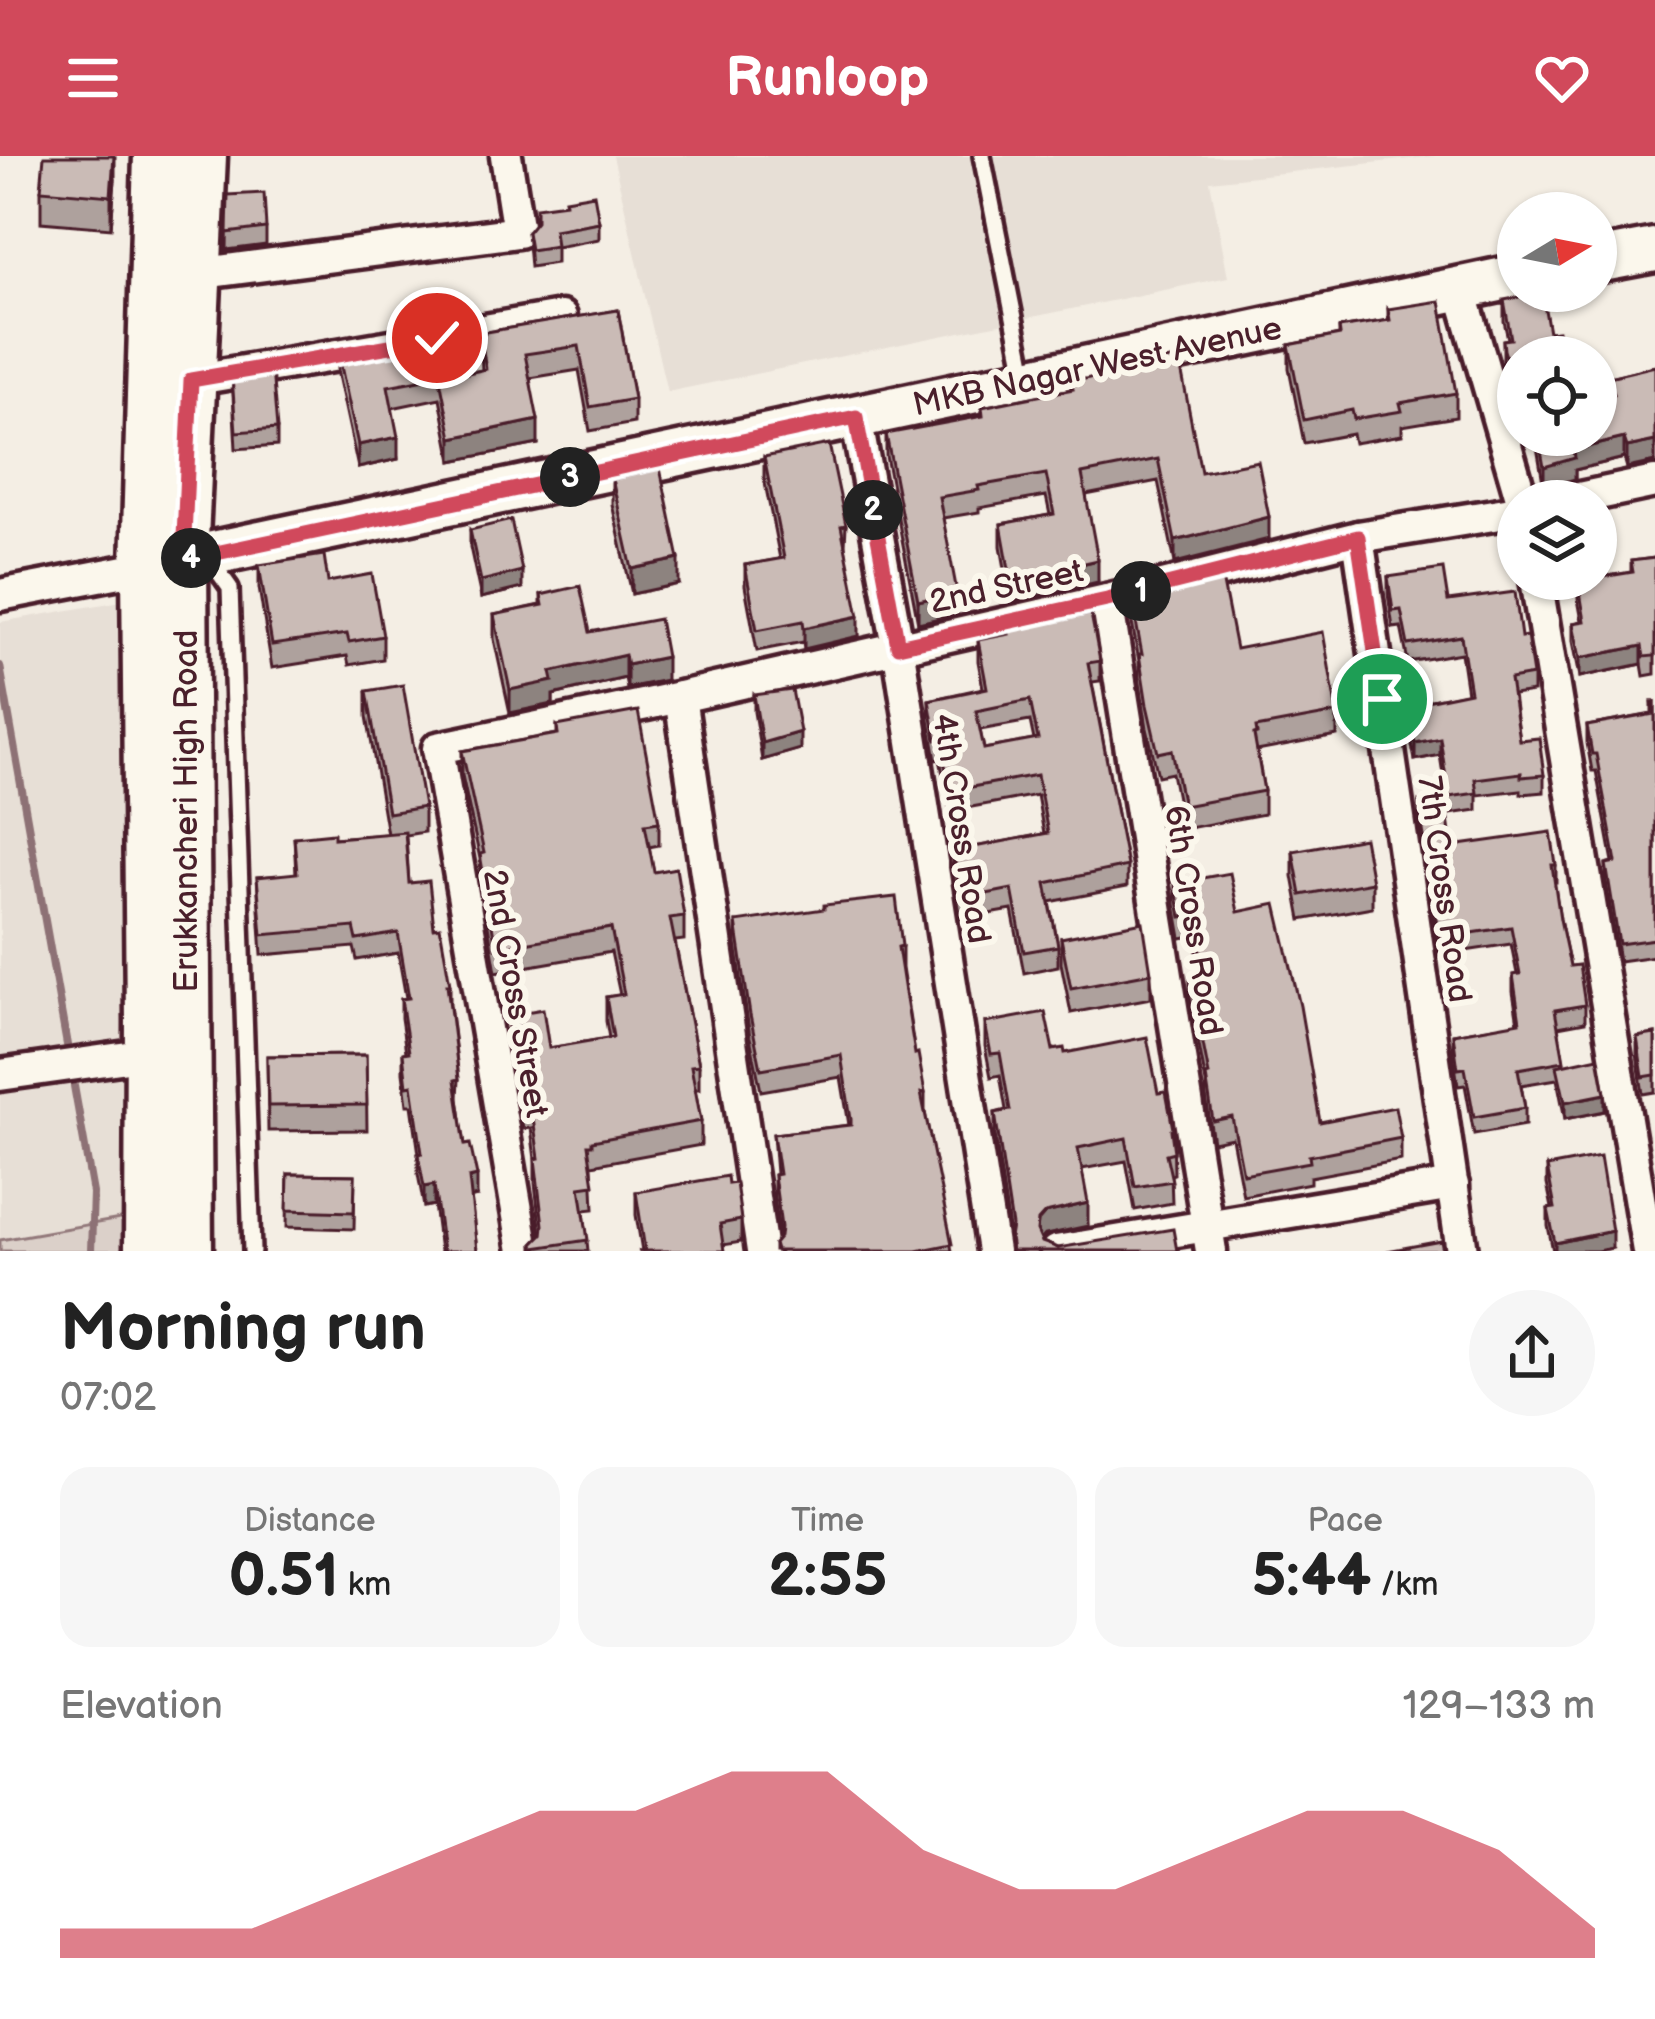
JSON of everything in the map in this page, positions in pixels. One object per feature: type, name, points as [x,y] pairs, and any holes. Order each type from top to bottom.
[{"type":"main road","points":[[158,156],[178,561]]},
{"type":"main road","name":"Erukkancheri High Road","points":[[188,1251],[168,1050],[178,561],[202,156]]},
{"type":"main road","points":[[1617,257],[1655,250]]},
{"type":"main road","name":"MKB Nagar West Avenue","points":[[178,561],[1497,280]]},
{"type":"main road","points":[[149,1251],[168,1050]]},
{"type":"street","points":[[196,274],[518,232],[506,156]]},
{"type":"street","points":[[1460,287],[1516,480]]},
{"type":"street","points":[[191,380],[561,316]]},
{"type":"street","name":"4th Cross Road","points":[[856,417],[898,646],[992,1251]]},
{"type":"street","points":[[1617,490],[1655,482]]},
{"type":"street","name":"2nd Street","points":[[438,748],[1107,600],[1358,537],[1497,514]]},
{"type":"street","name":"7th Cross Road","points":[[1358,537],[1462,1251]]},
{"type":"street","points":[[0,595],[178,561]]},
{"type":"street","name":"6th Cross Road","points":[[1107,600],[1209,1238]]},
{"type":"street","points":[[1540,600],[1648,1251]]},
{"type":"street","points":[[680,697],[762,1251]]},
{"type":"street","name":"2nd Cross Street","points":[[438,748],[524,1251]]},
{"type":"street","points":[[0,1075],[168,1050]]},
{"type":"street","points":[[1055,1251],[1209,1238],[1453,1185]]},
{"type":"lane","points":[[982,156],[1027,381]]},
{"type":"lane","points":[[178,561],[230,588],[252,1251]]},
{"type":"shaded area","points":[[613,156],[1436,156],[1210,181],[1228,277],[667,392]]},
{"type":"shaded area","points":[[139,598],[137,1216],[0,1240],[0,622]]},
{"type":"shaded area","points":[[137,1216],[133,1251],[0,1251],[0,1240]]},
{"type":"building","points":[[44,156],[114,156],[111,196],[41,190]]},
{"type":"building","points":[[264,193],[266,228],[227,233],[228,195]]},
{"type":"building","points":[[594,194],[599,222],[554,230],[556,246],[530,250],[527,232],[536,221],[536,207]]},
{"type":"building","points":[[1440,301],[1456,393],[1400,403],[1402,411],[1354,419],[1352,410],[1304,420],[1289,345],[1340,335],[1339,328],[1390,320],[1388,309]]},
{"type":"building","points":[[618,310],[634,399],[590,407],[579,346],[525,354],[538,420],[452,438],[440,379],[486,369],[480,333]]},
{"type":"building","points":[[1506,312],[1545,312],[1549,332],[1558,331],[1559,336],[1510,336]]},
{"type":"building","points":[[433,336],[441,376],[388,386],[398,437],[358,445],[338,352]]},
{"type":"building","points":[[1179,358],[1201,472],[1258,461],[1269,517],[1175,541],[1158,459],[1082,474],[1098,560],[1011,580],[1001,524],[1054,514],[1046,474],[978,486],[979,490],[939,497],[957,592],[918,601],[886,434],[983,416],[982,407],[1073,389],[1071,382]]},
{"type":"building","points":[[1655,366],[1655,441],[1627,447],[1624,438],[1617,440],[1617,375]]},
{"type":"building","points":[[272,369],[277,429],[236,432],[232,376]]},
{"type":"building","points":[[829,444],[859,616],[804,628],[803,621],[757,630],[745,565],[784,558],[764,457]]},
{"type":"building","points":[[1542,456],[1575,456],[1575,458],[1544,467]]},
{"type":"building","points":[[660,468],[679,559],[632,569],[612,479]]},
{"type":"building","points":[[511,520],[522,571],[481,581],[470,530]]},
{"type":"building","points":[[324,555],[328,582],[372,574],[383,636],[349,642],[347,634],[272,645],[259,565]]},
{"type":"building","points":[[1655,558],[1655,656],[1644,657],[1642,646],[1580,658],[1573,623],[1585,621],[1581,600],[1617,600],[1617,575],[1633,572],[1631,561]]},
{"type":"building","points":[[1218,569],[1236,649],[1323,632],[1337,713],[1256,728],[1264,791],[1183,806],[1172,750],[1158,753],[1131,595],[1184,585],[1182,578]]},
{"type":"building","points":[[1443,569],[1448,601],[1497,594],[1497,600],[1516,600],[1533,675],[1510,679],[1519,740],[1539,738],[1544,775],[1475,779],[1477,793],[1449,797],[1440,738],[1415,743],[1407,705],[1470,692],[1461,636],[1408,645],[1401,610],[1393,611],[1388,577]]},
{"type":"building","points":[[580,586],[590,632],[659,619],[666,657],[627,665],[625,655],[551,672],[553,681],[510,690],[494,615],[543,605],[541,595]]},
{"type":"building","points":[[1091,614],[1100,661],[1088,663],[1127,866],[1046,883],[1058,946],[1024,952],[1012,889],[961,899],[953,851],[1048,833],[1037,775],[950,791],[929,700],[987,688],[978,640],[1009,634],[1008,629]],"holes":[[[1030,700],[1038,739],[984,749],[976,711]]]},
{"type":"building","points":[[403,685],[424,807],[388,813],[367,691]]},
{"type":"building","points":[[792,690],[800,732],[762,743],[754,695]]},
{"type":"building","points":[[1655,702],[1655,939],[1619,944],[1606,864],[1616,862],[1587,726],[1654,714]]},
{"type":"building","points":[[638,711],[659,822],[645,824],[654,872],[676,868],[684,916],[670,918],[699,1065],[691,1066],[701,1121],[592,1141],[588,1145],[594,1185],[580,1187],[588,1240],[534,1248],[543,1225],[535,1159],[539,1158],[531,1104],[523,1106],[508,1015],[543,1009],[549,1048],[613,1037],[606,997],[624,994],[611,928],[496,948],[480,854],[484,853],[462,751],[558,734],[557,726]]},
{"type":"building","points":[[1445,799],[1452,846],[1551,832],[1560,919],[1570,966],[1579,965],[1585,1005],[1555,1010],[1564,1061],[1518,1069],[1525,1108],[1474,1117],[1465,1068],[1458,1069],[1453,1034],[1520,1022],[1513,975],[1520,974],[1511,927],[1439,938],[1419,803]]},
{"type":"building","points":[[405,832],[409,883],[429,881],[434,928],[440,927],[450,984],[459,1079],[455,1080],[465,1145],[470,1144],[477,1176],[469,1178],[477,1251],[443,1251],[434,1185],[424,1187],[412,1085],[407,1086],[403,1053],[409,1052],[401,999],[409,998],[398,933],[357,940],[354,927],[262,935],[257,877],[297,873],[294,837]]},
{"type":"building","points":[[1364,838],[1372,882],[1301,895],[1293,851]]},
{"type":"building","points":[[1230,873],[1238,912],[1276,904],[1320,1122],[1395,1107],[1401,1138],[1243,1174],[1232,1117],[1213,1121],[1190,976],[1205,973],[1194,915],[1181,917],[1175,883]]},
{"type":"building","points":[[896,897],[902,946],[898,947],[925,1093],[921,1093],[952,1244],[917,1251],[776,1251],[781,1227],[773,1134],[851,1125],[851,1119],[841,1055],[761,1069],[736,922]]},
{"type":"building","points":[[1143,922],[1151,973],[1071,988],[1061,938]]},
{"type":"building","points":[[1045,1012],[1053,1050],[1064,1048],[1065,1053],[1147,1037],[1158,1093],[1166,1092],[1174,1152],[1166,1154],[1172,1181],[1135,1187],[1126,1138],[1078,1148],[1088,1203],[1045,1213],[1038,1221],[1042,1242],[1058,1248],[1173,1229],[1177,1251],[1012,1251],[995,1113],[1010,1110],[1000,1053],[991,1054],[985,1023]]},
{"type":"building","points":[[1655,1034],[1655,1075],[1643,1077],[1637,1037]]},
{"type":"building","points":[[366,1055],[367,1105],[268,1106],[267,1056]]},
{"type":"building","points":[[1598,1057],[1605,1094],[1565,1102],[1557,1066]]},
{"type":"building","points":[[1600,1157],[1612,1231],[1555,1243],[1548,1209],[1555,1208],[1547,1167]]},
{"type":"building","points":[[288,1174],[355,1175],[354,1212],[287,1210]]},
{"type":"building","points":[[727,1176],[728,1184],[736,1183],[741,1220],[720,1224],[724,1251],[638,1251],[645,1250],[636,1192]]},
{"type":"building","points":[[1441,1241],[1443,1251],[1387,1251]]},
{"type":"waterway","points":[[0,666],[67,1045]]},
{"type":"waterway","points":[[74,1086],[93,1193],[91,1251]]},
{"type":"route","points":[[437,338],[191,380],[183,560],[856,417],[898,646],[1358,537],[1382,699]]}]
